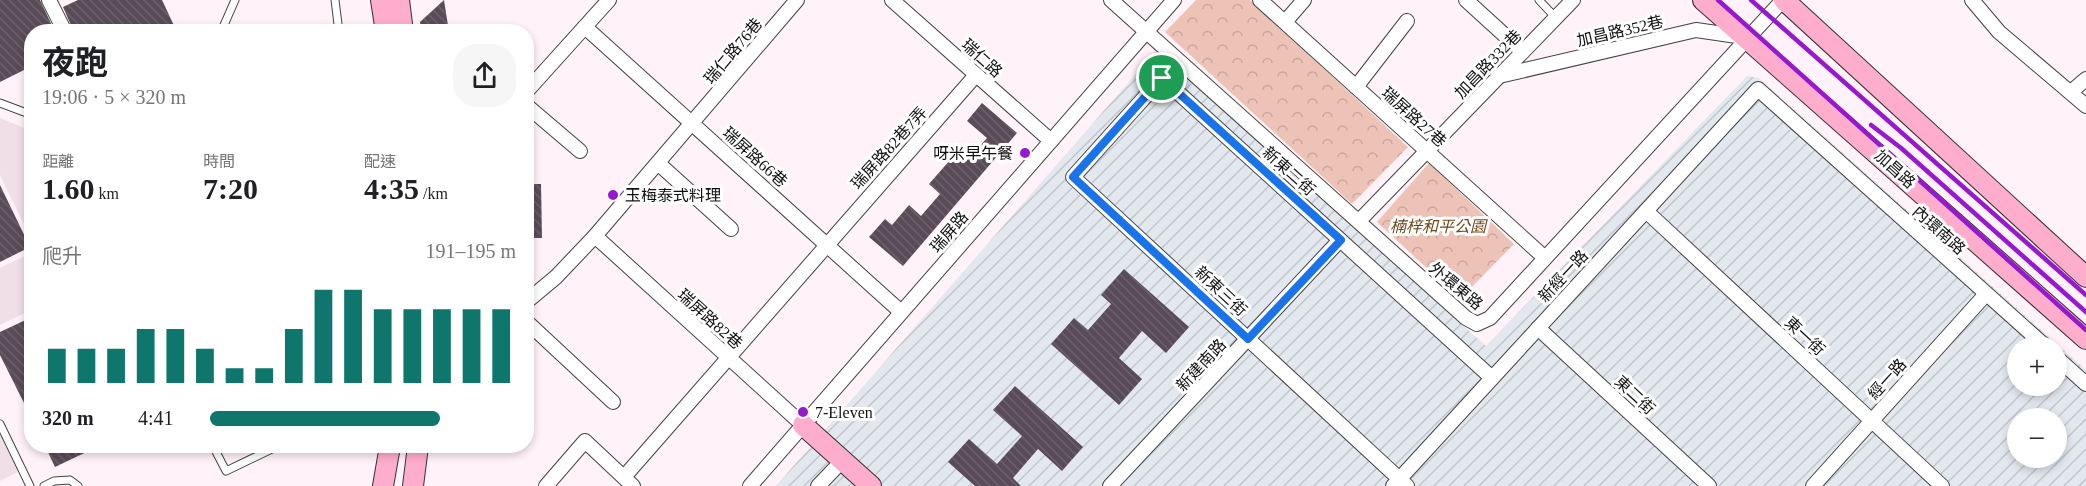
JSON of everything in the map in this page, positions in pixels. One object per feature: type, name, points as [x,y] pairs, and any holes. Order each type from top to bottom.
[{"type":"street","points":[[49,0],[61,24]]},
{"type":"street","points":[[386,24],[387,0]]},
{"type":"street","points":[[387,0],[399,24]]},
{"type":"street","points":[[534,83],[609,0]]},
{"type":"street","name":"瑞仁路76巷","points":[[693,123],[797,0]]},
{"type":"street","name":"瑞仁路","points":[[892,0],[1051,141]]},
{"type":"street","name":"外環東路","points":[[1112,0],[1466,318],[1477,324],[1490,318],[1784,0]]},
{"type":"street","name":"瑞屏路","points":[[750,486],[1174,0]]},
{"type":"street","name":"瑞屏路27巷","points":[[1260,0],[1545,258]]},
{"type":"street","points":[[1285,22],[1304,0]]},
{"type":"street","points":[[1466,0],[1522,51]]},
{"type":"street","name":"加昌路332巷","points":[[1426,151],[1573,0]]},
{"type":"street","name":"加昌路","points":[[1703,0],[1749,38],[2086,339]]},
{"type":"street","points":[[1784,0],[2086,277]]},
{"type":"street","points":[[1972,0],[1999,32],[2072,91],[2086,106]]},
{"type":"street","points":[[1356,87],[1407,21]]},
{"type":"street","name":"瑞屏路66巷","points":[[585,27],[901,312]]},
{"type":"street","name":"加昌路352巷","points":[[1499,76],[1696,30],[1749,38]]},
{"type":"street","name":"瑞屏路82巷7弄","points":[[728,357],[976,75]]},
{"type":"street","name":"新東二街","points":[[1073,177],[1162,78],[1492,378]]},
{"type":"street","points":[[2072,91],[2086,79]]},
{"type":"street","name":"新經一路","points":[[1399,484],[1492,378],[1758,89]]},
{"type":"street","name":"內環南路","points":[[1758,89],[2033,336]]},
{"type":"street","points":[[534,112],[580,151]]},
{"type":"street","points":[[534,295],[556,277],[595,236],[693,123]]},
{"type":"street","points":[[1359,221],[1426,151]]},
{"type":"street","points":[[659,164],[731,229]]},
{"type":"street","name":"新東三街","points":[[1073,177],[1248,339],[1399,484]]},
{"type":"street","name":"東一街","points":[[1646,211],[1942,486]]},
{"type":"street","name":"瑞屏路82巷","points":[[595,236],[803,425]]},
{"type":"street","name":"新建南路","points":[[1110,486],[1341,240]]},
{"type":"street","name":"經一路","points":[[1813,486],[1986,294]]},
{"type":"street","points":[[534,328],[613,402]]},
{"type":"street","name":"東二街","points":[[1538,328],[1709,486]]},
{"type":"street","points":[[546,486],[585,441],[628,482],[728,357]]},
{"type":"street","points":[[2067,367],[2086,384]]},
{"type":"street","points":[[803,425],[871,486]]},
{"type":"street","points":[[383,486],[389,453]]},
{"type":"street","points":[[413,486],[417,453]]},
{"type":"street","points":[[818,486],[842,460]]},
{"type":"lane","points":[[224,24],[235,0]]},
{"type":"lane","points":[[335,0],[338,24]]},
{"type":"lane","points":[[1539,0],[1556,18]]},
{"type":"lane","points":[[0,103],[24,112]]},
{"type":"lane","points":[[0,424],[30,486]]},
{"type":"lane","points":[[217,453],[226,471],[263,453]]},
{"type":"lane","points":[[44,486],[54,481],[70,480],[78,486]]},
{"type":"shaded area","points":[[1156,51],[1486,346],[1747,76],[1759,78],[2048,336],[2007,336],[2007,396],[2067,396],[2067,353],[2086,370],[2086,486],[776,486]]},
{"type":"shaded area","points":[[0,118],[24,128],[24,225],[0,175]]},
{"type":"shaded area","points":[[24,256],[24,313],[0,325],[0,268]]},
{"type":"shaded area","points":[[0,424],[22,470],[0,481]]},
{"type":"green space","name":"楠梓和平公園","points":[[1196,0],[1250,0],[1408,147],[1352,204],[1165,32]]},
{"type":"green space","name":"楠梓和平公園","points":[[1429,163],[1514,244],[1460,299],[1377,222]]},
{"type":"building","points":[[0,0],[40,0],[51,24],[24,24],[24,70],[0,82]]},
{"type":"building","points":[[78,0],[162,0],[173,24],[70,24],[63,7]]},
{"type":"building","points":[[444,0],[448,24],[420,24]]},
{"type":"building","points":[[982,103],[1017,133],[903,266],[869,237],[885,219],[892,225],[909,205],[921,216],[940,194],[929,184],[958,151],[968,160],[987,138],[967,121]]},
{"type":"building","points":[[534,184],[541,184],[542,238],[534,238]]},
{"type":"building","points":[[0,185],[24,235],[24,250],[0,262]]},
{"type":"building","points":[[1124,269],[1189,327],[1166,353],[1142,331],[1119,358],[1142,379],[1119,405],[1051,344],[1074,318],[1088,330],[1111,304],[1101,295]]},
{"type":"building","points":[[24,321],[24,403],[0,355],[0,332]]},
{"type":"building","points":[[1015,386],[1083,447],[1062,471],[1038,449],[1013,478],[1021,486],[975,486],[948,462],[969,439],[997,464],[1022,436],[993,410]]},
{"type":"building","points":[[48,453],[84,453],[55,467]]},
{"type":"railway","points":[[1718,0],[2086,330]]},
{"type":"railway","points":[[1751,0],[2086,295]]},
{"type":"railway","points":[[1871,125],[1901,148],[2086,312]]},
{"type":"place","name":"呀米早午餐","points":[[1025,153]]},
{"type":"place","name":"玉梅泰式料理","points":[[613,195]]},
{"type":"place","name":"7-Eleven","points":[[803,412]]},
{"type":"route","points":[[1162,78],[1341,240],[1248,339],[1073,177],[1162,78]]}]
